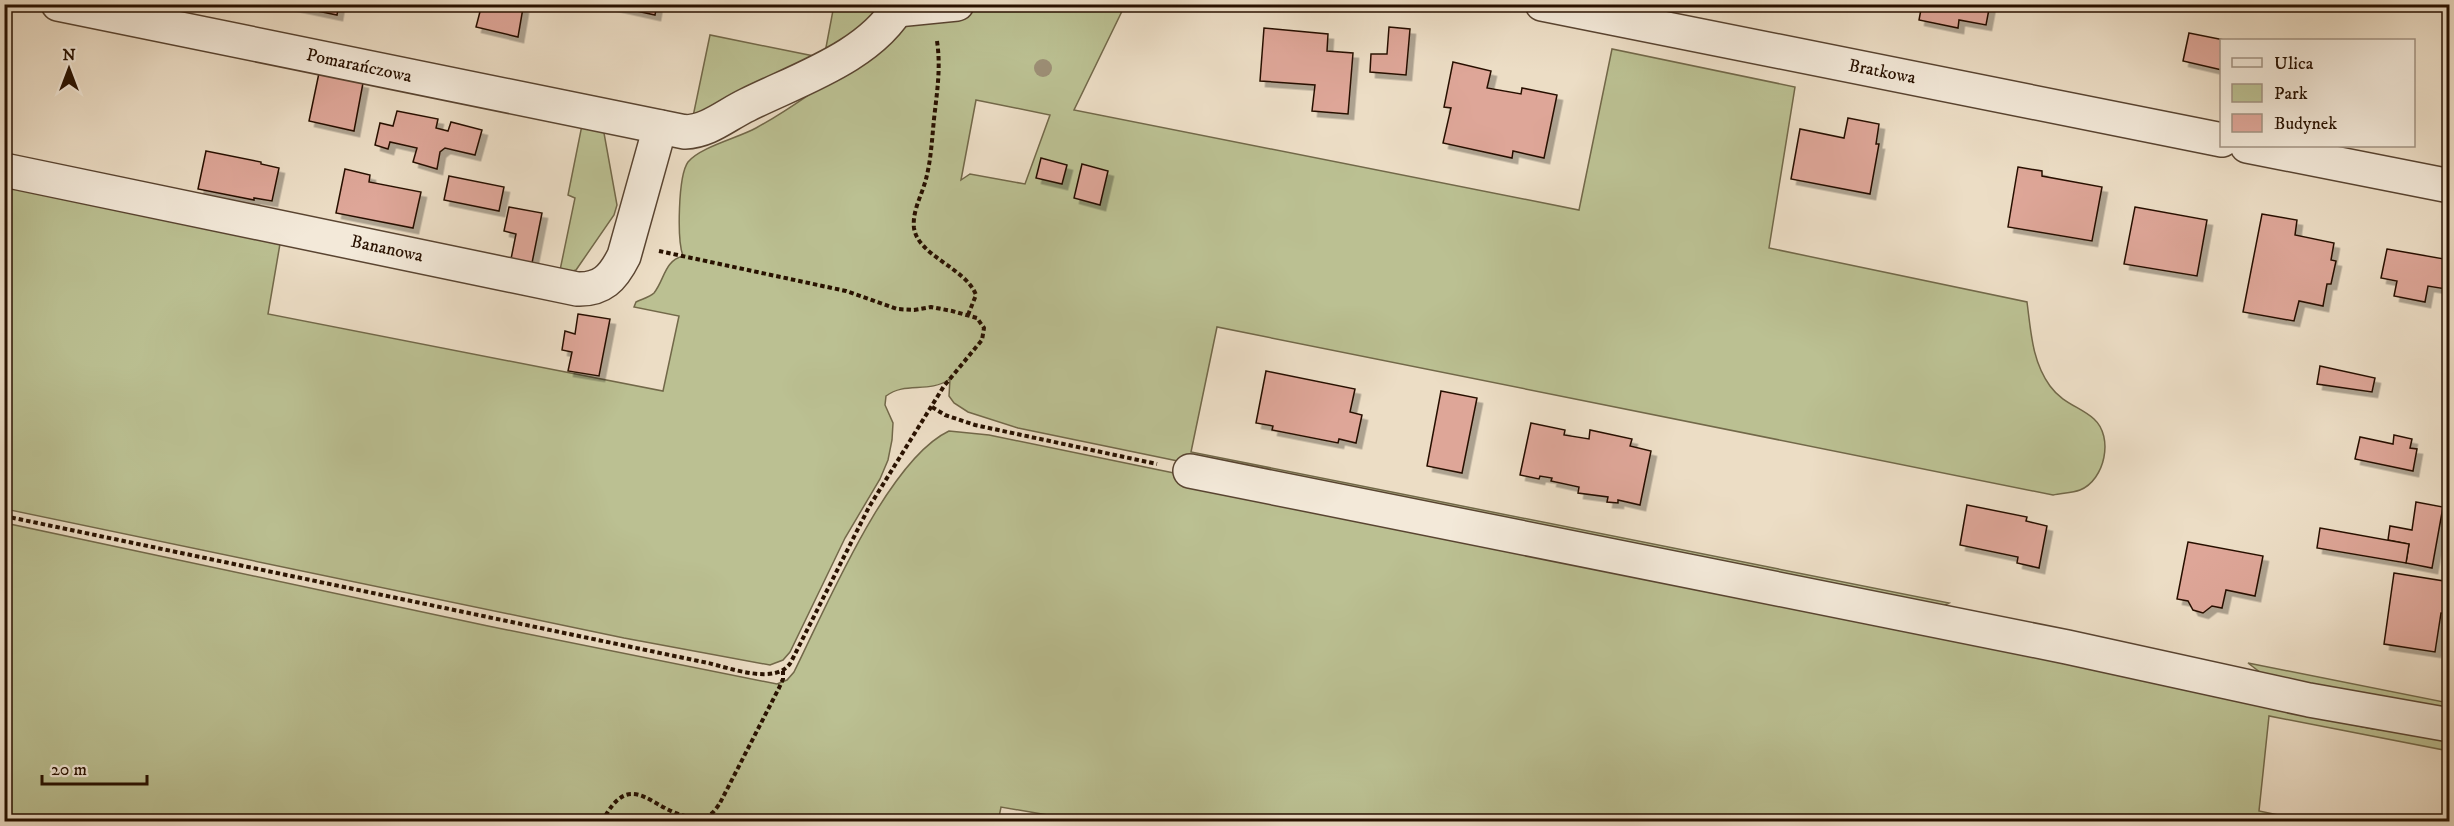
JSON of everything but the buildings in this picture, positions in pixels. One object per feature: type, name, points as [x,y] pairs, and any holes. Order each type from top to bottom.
[{"type":"street","name":"Pomarańczowa","points":[[58,4],[685,132],[698,132],[710,127],[746,105],[828,66],[921,7]]},
{"type":"street","name":"Bratkowa","points":[[1542,4],[2220,140]]},
{"type":"street","name":"Bananowa","points":[[4,170],[577,289],[591,289],[604,285],[617,271],[627,245],[660,127]]},
{"type":"street","points":[[2252,147],[2450,186]]},
{"type":"street","points":[[1190,471],[2032,640],[2309,700],[2450,724]]},
{"type":"path","points":[[921,7],[940,67],[930,154],[926,179],[914,216],[914,231],[923,244],[972,285],[975,295],[968,315]]},
{"type":"path","points":[[4,516],[758,673],[776,674],[783,671],[791,662],[869,507],[944,386],[984,336],[982,323],[968,315],[931,307],[914,310],[897,309],[846,291],[708,260],[627,245]]},
{"type":"path","points":[[932,407],[945,415],[975,425],[1190,471]]},
{"type":"path","points":[[602,822],[619,798],[626,794],[642,794],[672,812],[687,817],[702,817],[711,814],[720,803],[779,688],[783,679],[783,671]]},
{"type":"green space","points":[[834,5],[888,5],[877,21],[843,49],[723,107],[691,126],[710,35],[824,58]]},
{"type":"green space","points":[[1125,5],[1074,110],[1579,210],[1612,49],[1795,87],[1769,248],[2027,302],[2033,346],[2044,376],[2055,392],[2089,415],[2100,427],[2105,447],[2101,468],[2089,485],[2074,492],[2053,495],[1217,327],[1191,452],[1949,603],[1943,606],[1231,472],[1018,428],[968,412],[954,403],[949,396],[950,379],[934,386],[901,389],[886,396],[885,405],[893,423],[892,440],[888,460],[880,479],[845,538],[790,652],[783,660],[770,665],[624,638],[5,509],[4,181],[281,238],[268,314],[663,391],[679,316],[634,307],[636,302],[654,293],[668,266],[683,256],[679,208],[682,180],[688,162],[710,147],[748,132],[784,111],[826,83],[909,21],[942,12]],"holes":[[[976,100],[1050,115],[1025,184],[970,174],[961,180]]]},
{"type":"green space","points":[[584,115],[597,121],[604,133],[617,205],[614,215],[576,270],[559,275],[575,198],[568,195]]},
{"type":"green space","points":[[949,431],[989,435],[1174,473],[2373,729],[2450,736],[2449,751],[2269,716],[2259,811],[2311,822],[1088,822],[1001,807],[998,822],[665,822],[628,815],[626,822],[5,822],[5,523],[488,626],[777,684],[787,680],[794,672],[840,576],[881,504],[903,472],[926,447]]},
{"type":"green space","points":[[2248,663],[2449,703],[2449,714],[2265,676]]}]
